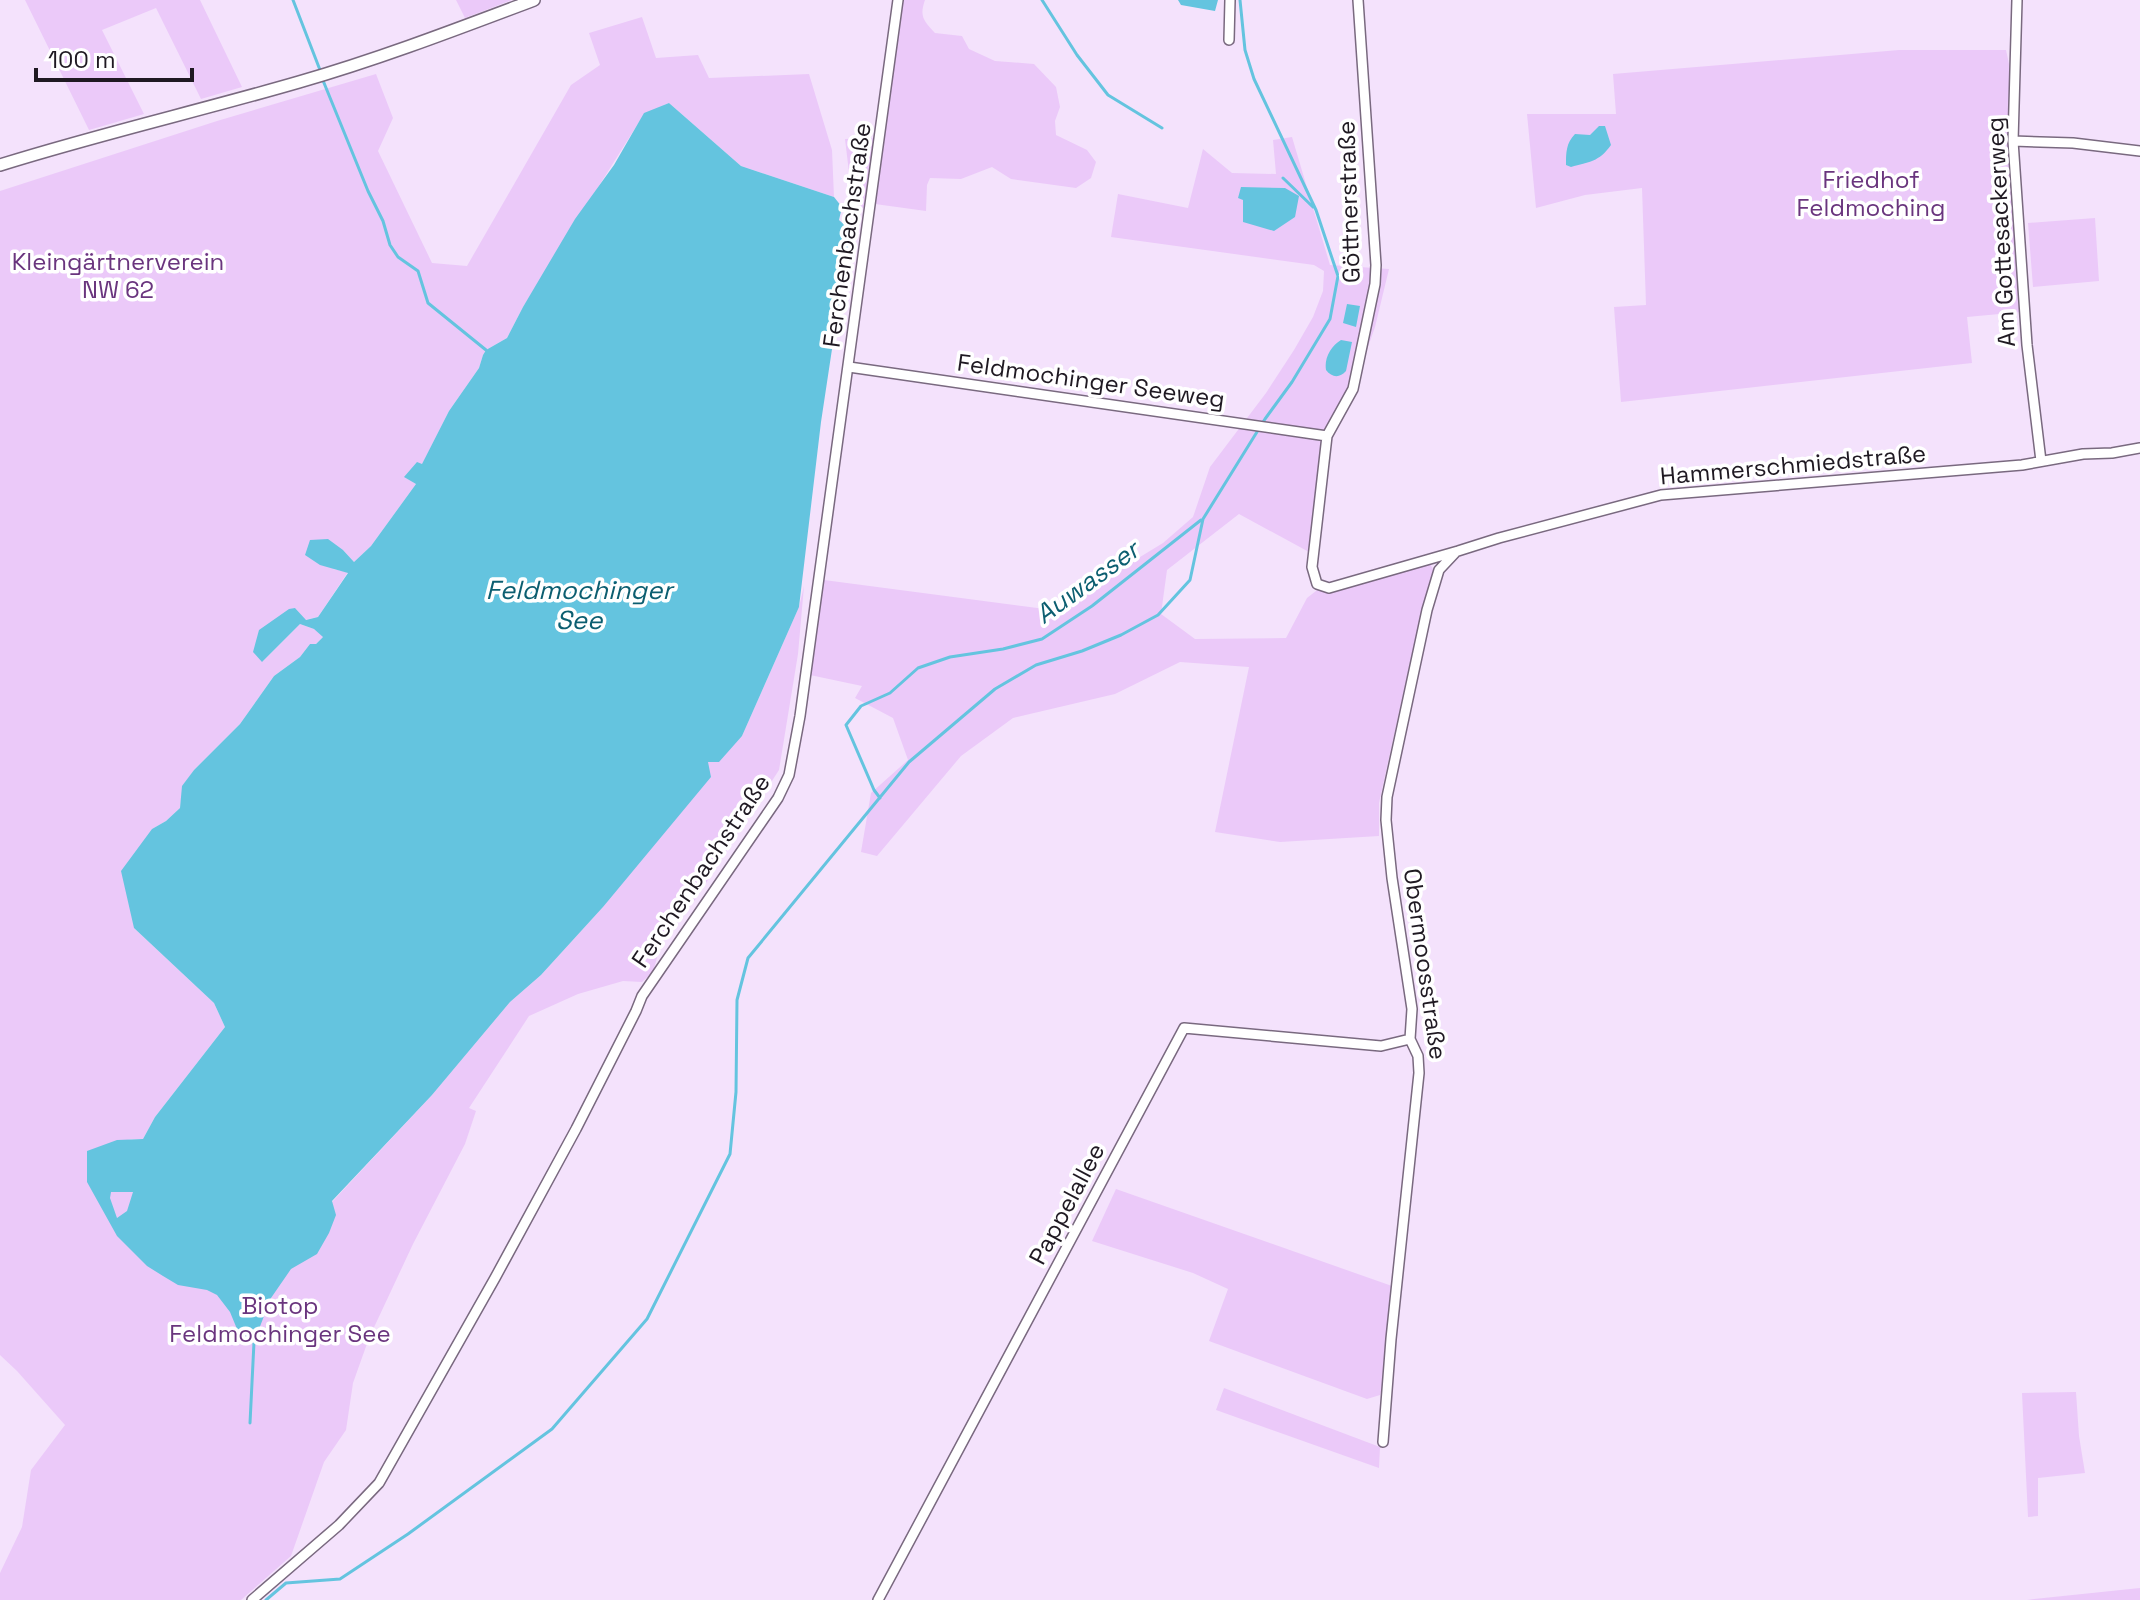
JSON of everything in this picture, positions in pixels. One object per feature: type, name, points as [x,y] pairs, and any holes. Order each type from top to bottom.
[{"type":"street","points":[[0,165],[332,72],[534,0]]},
{"type":"street","name":"Ferchenbachstraße","points":[[252,1600],[361,1505],[394,1460],[569,1142],[642,996],[783,789],[789,775],[849,367],[898,0]]},
{"type":"street","points":[[1229,40],[1230,0]]},
{"type":"street","name":"Göttnerstraße","points":[[1317,584],[1312,567],[1327,436],[1353,389],[1376,275],[1358,0]]},
{"type":"street","name":"Am Gottesackerweg","points":[[2017,0],[2013,141],[2027,345],[2041,461]]},
{"type":"street","points":[[2013,141],[2073,143],[2140,151]]},
{"type":"street","name":"Feldmochinger Seeweg","points":[[849,367],[1327,436]]},
{"type":"street","name":"Hammerschmiedstraße","points":[[1317,584],[1329,588],[1661,495],[2022,465],[2140,448]]},
{"type":"street","name":"Obermoosstraße","points":[[1383,1442],[1419,1073],[1418,1056],[1410,1039],[1412,1009],[1392,878],[1386,820],[1387,797],[1427,610],[1439,570],[1458,551]]},
{"type":"street","name":"Pappelallee","points":[[878,1600],[1184,1028],[1381,1046],[1410,1039]]},
{"type":"green space","points":[[25,0],[200,0],[242,87],[201,99],[156,8],[102,30],[144,114],[89,130]]},
{"type":"green space","points":[[456,0],[512,0],[465,18]]},
{"type":"green space","points":[[897,0],[925,0],[923,15],[931,29],[935,33],[962,36],[969,49],[995,61],[1034,64],[1056,87],[1060,107],[1055,121],[1056,135],[1087,150],[1096,162],[1091,178],[1076,188],[1011,179],[992,167],[961,179],[930,178],[926,211],[875,204],[862,208],[853,206],[845,139],[879,138]]},
{"type":"green space","points":[[642,17],[656,58],[698,55],[709,78],[809,74],[832,150],[834,197],[741,166],[669,103],[644,114],[523,307],[507,338],[486,350],[479,368],[449,411],[422,465],[405,477],[416,484],[371,546],[354,562],[343,550],[333,569],[348,572],[318,617],[305,620],[295,608],[262,662],[300,624],[324,636],[316,644],[310,644],[300,657],[274,676],[240,724],[194,770],[183,786],[180,808],[152,829],[134,928],[214,1003],[225,1027],[155,1117],[143,1139],[128,1139],[332,1202],[432,1095],[510,1002],[541,975],[603,907],[707,761],[742,736],[799,607],[804,586],[798,654],[779,770],[695,900],[662,940],[653,972],[642,982],[623,981],[578,994],[529,1016],[469,1108],[476,1111],[465,1144],[369,1338],[353,1383],[346,1430],[324,1462],[291,1556],[241,1600],[0,1600],[0,1573],[22,1527],[31,1470],[65,1425],[0,1355],[0,191],[376,74],[393,118],[378,151],[432,263],[467,266],[571,85],[600,65],[589,33]]},
{"type":"green space","name":"Friedhof Feldmoching","points":[[1899,50],[2006,50],[2021,312],[1967,317],[1972,363],[1621,402],[1614,307],[1646,305],[1642,188],[1585,195],[1536,208],[1527,114],[1616,114],[1613,74]]},
{"type":"green space","points":[[1292,137],[1330,265],[1389,269],[1375,327],[1354,387],[1326,435],[1309,552],[1239,514],[1167,570],[1161,614],[1195,639],[1286,638],[1307,598],[1321,587],[1430,564],[1434,571],[1421,613],[1379,803],[1379,836],[1280,842],[1215,832],[1249,667],[1180,662],[1115,694],[1013,718],[961,756],[877,856],[861,852],[871,793],[908,760],[893,718],[855,698],[862,686],[810,675],[824,580],[1053,610],[1163,543],[1193,517],[1210,467],[1266,393],[1313,317],[1323,291],[1324,271],[1314,265],[1111,237],[1118,194],[1188,208],[1203,149],[1232,173],[1276,174],[1273,140]]},
{"type":"green space","points":[[2095,218],[2099,281],[2033,287],[2028,223]]},
{"type":"green space","points":[[1116,1189],[1392,1286],[1380,1395],[1367,1399],[1209,1341],[1228,1289],[1193,1273],[1092,1241]]},
{"type":"green space","points":[[1224,1388],[1380,1447],[1379,1468],[1216,1410]]},
{"type":"green space","points":[[2076,1392],[2085,1473],[2038,1478],[2038,1516],[2028,1517],[2022,1393]]},
{"type":"green space","points":[[2140,1588],[2140,1600],[2027,1600],[2034,1599]]},
{"type":"water","points":[[1178,0],[1218,0],[1215,11],[1181,5]]},
{"type":"water","name":"Feldmochinger See","points":[[669,103],[741,166],[834,197],[842,207],[839,220],[850,230],[821,422],[799,607],[742,736],[719,762],[708,762],[711,777],[603,907],[541,975],[510,1002],[432,1095],[332,1201],[336,1215],[317,1254],[291,1269],[271,1298],[254,1342],[250,1342],[242,1330],[237,1329],[230,1312],[217,1295],[178,1285],[147,1266],[117,1236],[87,1182],[87,1151],[117,1140],[143,1139],[155,1117],[225,1027],[214,1003],[134,928],[121,871],[152,829],[180,808],[182,786],[240,724],[274,676],[300,657],[310,644],[316,644],[323,637],[314,629],[300,624],[262,662],[253,652],[259,630],[289,609],[295,608],[306,620],[318,617],[348,573],[320,565],[305,555],[310,540],[328,539],[354,562],[371,546],[416,484],[404,477],[417,462],[422,464],[449,411],[479,368],[486,350],[507,338],[575,219],[614,165],[644,113]],"holes":[[[111,1192],[133,1192],[127,1211],[117,1218]]]},
{"type":"water","points":[[1599,126],[1605,126],[1611,145],[1607,151],[1588,162],[1571,167],[1566,165],[1567,148],[1572,137],[1575,134],[1590,135]]},
{"type":"water","points":[[1241,187],[1285,188],[1299,196],[1295,217],[1274,231],[1243,222],[1243,200],[1238,198]]},
{"type":"water","points":[[1347,304],[1360,306],[1356,327],[1343,323]]},
{"type":"water","points":[[1341,340],[1352,342],[1346,371],[1333,376],[1326,370],[1326,361],[1331,349]]},
{"type":"waterway","points":[[293,0],[320,70]]},
{"type":"waterway","points":[[1042,0],[1077,55],[1108,95],[1162,128]]},
{"type":"waterway","points":[[266,1600],[286,1583],[340,1579],[408,1534],[552,1429],[647,1319],[730,1154],[736,1092],[737,1000],[748,958],[909,762],[995,689],[1036,665],[1082,651],[1158,615],[1190,580],[1203,519],[1330,319],[1338,276],[1316,210],[1254,79],[1245,50],[1240,0]]},
{"type":"waterway","points":[[322,78],[383,221],[390,245],[398,257],[418,271],[428,303],[486,350]]},
{"type":"waterway","points":[[1283,178],[1313,207]]},
{"type":"waterway","name":"Auwasser","points":[[880,798],[846,725],[861,706],[890,693],[918,668],[950,657],[1042,639],[1092,606],[1201,520]]},
{"type":"waterway","points":[[250,1423],[254,1342]]},
{"type":"park label","name":"Kleingärtnerverein NW 62","points":[[118,276]]},
{"type":"park label","name":"Biotop Feldmochinger See","points":[[280,1320]]}]
